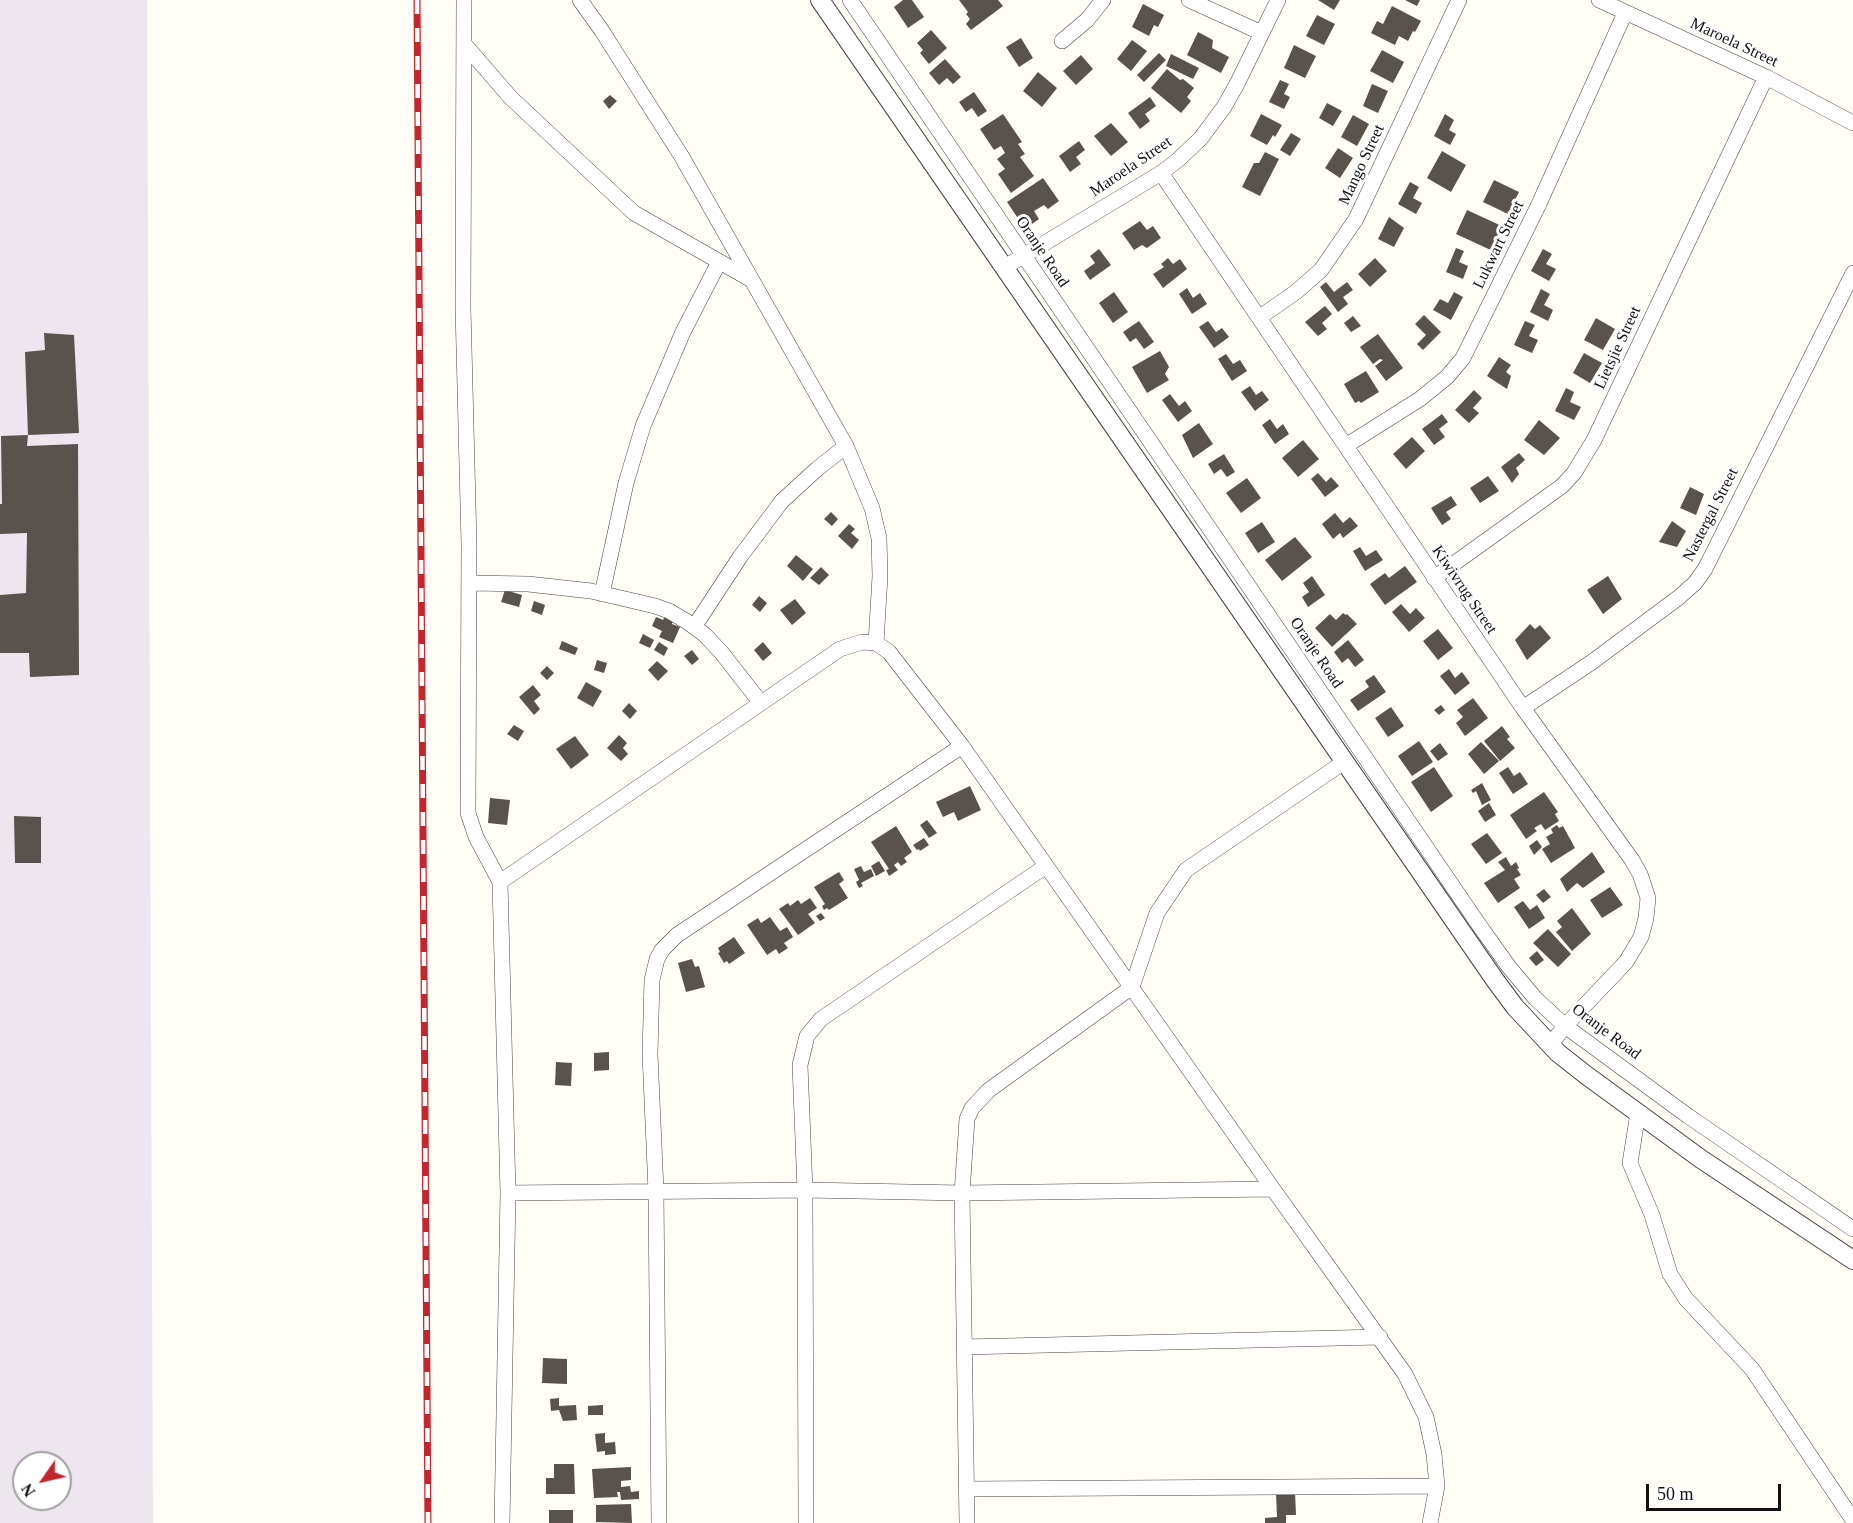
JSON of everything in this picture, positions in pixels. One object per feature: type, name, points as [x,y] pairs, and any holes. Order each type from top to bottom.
[{"type":"street","points":[[464,0],[463,308],[469,583],[468,813],[476,837],[500,882],[508,1193],[502,1523]]},
{"type":"street","points":[[580,0],[682,157],[846,446],[872,508],[879,538],[880,576],[876,643]]},
{"type":"street","points":[[820,0],[1515,1007],[1550,1045],[1586,1076],[1701,1159],[1853,1260]]},
{"type":"street","name":"Oranje Road","points":[[850,0],[1509,967],[1528,990],[1565,1026],[1688,1116],[1853,1229]]},
{"type":"street","points":[[1062,41],[1087,20],[1102,0]]},
{"type":"street","points":[[1189,0],[1262,33]]},
{"type":"street","name":"Maroela Street","points":[[1005,267],[1161,172],[1178,160],[1201,138],[1224,107],[1278,0]]},
{"type":"street","name":"Mango Street","points":[[1260,318],[1296,292],[1321,270],[1356,219],[1459,0]]},
{"type":"street","name":"Maroela Street","points":[[1599,0],[1766,77],[1853,123]]},
{"type":"street","name":"Lukwart Street","points":[[1347,446],[1420,399],[1447,377],[1463,358],[1539,204],[1625,13]]},
{"type":"street","points":[[465,45],[511,98],[634,213],[750,279]]},
{"type":"street","name":"Lietsjie Street","points":[[1434,578],[1562,486],[1574,473],[1594,440],[1766,77]]},
{"type":"street","name":"Kiwivrug Street","points":[[1161,172],[1434,578],[1523,708],[1632,860],[1645,885],[1648,898],[1641,937],[1626,962],[1550,1045]]},
{"type":"street","points":[[602,594],[626,483],[643,426],[683,332],[719,262]]},
{"type":"street","name":"Nastergal Street","points":[[1523,708],[1592,662],[1695,583],[1705,569],[1853,273]]},
{"type":"street","points":[[694,627],[740,557],[782,501],[846,446]]},
{"type":"street","points":[[469,583],[528,584],[602,594],[655,606],[694,627],[721,652],[761,703]]},
{"type":"street","points":[[500,882],[840,649],[862,642],[876,643],[899,663],[962,746],[1405,1374],[1426,1417],[1434,1454],[1437,1486],[1430,1523]]},
{"type":"street","points":[[658,1523],[656,1191],[650,1054],[652,980],[655,966],[662,950],[677,936],[962,746]]},
{"type":"street","points":[[967,1523],[962,1193],[967,1119],[976,1103],[989,1090],[1132,987],[1157,913],[1186,870],[1344,762]]},
{"type":"street","points":[[806,1523],[805,1190],[800,1065],[803,1045],[820,1019],[1046,866]]},
{"type":"street","points":[[1638,1113],[1630,1163],[1652,1215],[1670,1274],[1686,1299],[1752,1369],[1853,1520]]},
{"type":"street","points":[[508,1193],[805,1190],[962,1193],[1273,1189]]},
{"type":"street","points":[[964,1347],[1380,1337]]},
{"type":"street","points":[[967,1490],[1437,1486]]},
{"type":"shaded area","points":[[0,0],[147,0],[153,1523],[0,1523]]},
{"type":"building","points":[[903,0],[912,0],[924,17],[908,28],[894,7]]},
{"type":"building","points":[[959,0],[998,0],[1003,6],[971,30],[966,24],[970,19],[966,14],[968,12]]},
{"type":"building","points":[[1318,0],[1340,0],[1334,10]]},
{"type":"building","points":[[1405,0],[1420,0],[1417,6]]},
{"type":"building","points":[[1143,4],[1164,15],[1158,27],[1154,25],[1149,36],[1132,27]]},
{"type":"building","points":[[1392,6],[1421,21],[1408,41],[1399,36],[1395,45],[1371,33],[1377,21],[1383,24]]},
{"type":"building","points":[[1317,15],[1335,24],[1324,45],[1306,36]]},
{"type":"building","points":[[931,30],[947,48],[929,64],[920,53],[923,50],[917,43]]},
{"type":"building","points":[[1198,32],[1213,40],[1212,48],[1229,57],[1221,73],[1187,55]]},
{"type":"building","points":[[1021,38],[1033,58],[1019,67],[1006,47]]},
{"type":"building","points":[[1132,40],[1147,51],[1131,71],[1117,59]]},
{"type":"building","points":[[1294,45],[1316,56],[1305,78],[1284,68]]},
{"type":"building","points":[[1382,50],[1404,62],[1393,83],[1370,71]]},
{"type":"building","points":[[1159,53],[1166,60],[1144,82],[1137,75]]},
{"type":"building","points":[[1171,54],[1199,68],[1193,79],[1166,66]]},
{"type":"building","points":[[1081,55],[1093,69],[1076,85],[1063,71]]},
{"type":"building","points":[[945,59],[961,77],[953,84],[947,78],[939,85],[929,73]]},
{"type":"building","points":[[1167,69],[1194,88],[1187,97],[1191,101],[1181,113],[1151,88]]},
{"type":"building","points":[[1038,72],[1057,88],[1042,107],[1023,91]]},
{"type":"building","points":[[1280,80],[1289,84],[1284,94],[1290,97],[1284,109],[1269,102]]},
{"type":"building","points":[[1372,84],[1388,91],[1378,113],[1363,106]]},
{"type":"building","points":[[974,92],[987,111],[978,117],[972,108],[966,112],[959,102]]},
{"type":"building","points":[[610,95],[617,101],[609,109],[603,101]]},
{"type":"building","points":[[1150,97],[1156,106],[1145,114],[1150,121],[1140,129],[1128,113]]},
{"type":"building","points":[[1327,103],[1342,111],[1333,126],[1319,118]]},
{"type":"building","points":[[1003,114],[1022,142],[1018,144],[1025,154],[1020,157],[1034,176],[1011,193],[998,174],[1005,169],[997,159],[1005,153],[1001,146],[994,150],[980,129]]},
{"type":"building","points":[[1261,114],[1282,125],[1267,145],[1250,136]]},
{"type":"building","points":[[1445,114],[1454,120],[1449,130],[1456,134],[1450,145],[1434,136]]},
{"type":"building","points":[[1353,115],[1369,124],[1357,146],[1341,137]]},
{"type":"building","points":[[1111,123],[1128,142],[1111,156],[1094,136]]},
{"type":"building","points":[[1291,133],[1301,139],[1290,156],[1280,150]]},
{"type":"building","points":[[1079,141],[1085,150],[1076,157],[1081,164],[1070,172],[1059,156]]},
{"type":"building","points":[[1338,148],[1353,158],[1340,178],[1325,168]]},
{"type":"building","points":[[1442,151],[1466,165],[1451,192],[1427,178]]},
{"type":"building","points":[[1265,152],[1279,159],[1260,196],[1242,187],[1254,163],[1259,163]]},
{"type":"building","points":[[1043,178],[1059,201],[1048,209],[1044,205],[1034,211],[1039,219],[1025,229],[1007,202]]},
{"type":"building","points":[[1494,180],[1519,192],[1508,214],[1483,202]]},
{"type":"building","points":[[1410,182],[1419,187],[1413,198],[1422,203],[1416,214],[1398,204]]},
{"type":"building","points":[[1467,210],[1506,228],[1495,252],[1456,234]]},
{"type":"building","points":[[1389,217],[1404,228],[1394,247],[1378,239]]},
{"type":"building","points":[[1140,221],[1147,230],[1153,226],[1161,238],[1147,248],[1142,245],[1134,250],[1122,233]]},
{"type":"building","points":[[1456,248],[1464,251],[1459,262],[1468,266],[1463,279],[1446,272]]},
{"type":"building","points":[[1099,249],[1111,265],[1090,280],[1084,271],[1095,263],[1090,256]]},
{"type":"building","points":[[1543,249],[1552,254],[1546,264],[1556,269],[1549,281],[1531,271]]},
{"type":"building","points":[[1168,258],[1173,264],[1180,259],[1187,269],[1163,288],[1153,274],[1164,267],[1161,264]]},
{"type":"building","points":[[1375,258],[1387,271],[1370,287],[1358,274]]},
{"type":"building","points":[[1326,282],[1334,292],[1347,282],[1353,290],[1343,297],[1348,304],[1338,312],[1320,287]]},
{"type":"building","points":[[1187,288],[1193,298],[1200,293],[1207,304],[1192,314],[1179,294]]},
{"type":"building","points":[[1541,289],[1550,294],[1544,305],[1553,310],[1548,321],[1530,312]]},
{"type":"building","points":[[1114,292],[1128,312],[1113,323],[1099,303]]},
{"type":"building","points":[[1454,292],[1463,297],[1451,320],[1433,310],[1440,299],[1448,303]]},
{"type":"building","points":[[1325,306],[1332,314],[1322,323],[1327,329],[1318,336],[1305,322]]},
{"type":"building","points":[[1424,315],[1441,332],[1423,350],[1417,344],[1426,335],[1415,324]]},
{"type":"building","points":[[1353,316],[1361,326],[1351,332],[1344,323]]},
{"type":"building","points":[[1596,318],[1615,329],[1603,350],[1584,340]]},
{"type":"building","points":[[1139,321],[1154,342],[1144,349],[1136,338],[1130,342],[1123,332]]},
{"type":"building","points":[[1208,321],[1216,332],[1222,328],[1229,337],[1214,348],[1199,327]]},
{"type":"building","points":[[1525,321],[1535,325],[1529,336],[1538,340],[1532,353],[1514,345]]},
{"type":"building","points":[[44,333],[74,335],[79,433],[28,435],[25,352],[45,350]]},
{"type":"building","points":[[1378,334],[1403,368],[1386,381],[1375,366],[1383,360],[1380,359],[1373,364],[1360,347]]},
{"type":"building","points":[[1160,351],[1169,367],[1165,374],[1169,380],[1147,393],[1132,367]]},
{"type":"building","points":[[1584,353],[1602,363],[1590,383],[1573,373]]},
{"type":"building","points":[[1226,354],[1233,364],[1240,360],[1247,371],[1232,381],[1218,359]]},
{"type":"building","points":[[1499,357],[1511,365],[1506,372],[1511,376],[1507,389],[1487,376]]},
{"type":"building","points":[[1366,371],[1379,392],[1361,403],[1359,401],[1355,403],[1344,384]]},
{"type":"building","points":[[1250,386],[1256,395],[1262,391],[1269,400],[1255,411],[1241,392]]},
{"type":"building","points":[[1566,388],[1574,392],[1570,402],[1581,407],[1574,420],[1555,411]]},
{"type":"building","points":[[1474,390],[1482,398],[1473,408],[1479,413],[1469,423],[1455,410]]},
{"type":"building","points":[[1170,394],[1179,406],[1185,401],[1192,411],[1178,422],[1162,400]]},
{"type":"building","points":[[1442,414],[1448,422],[1439,429],[1445,437],[1434,445],[1422,429]]},
{"type":"building","points":[[1270,419],[1277,429],[1283,424],[1289,434],[1275,444],[1262,425]]},
{"type":"building","points":[[1539,420],[1560,438],[1544,455],[1524,440]]},
{"type":"building","points":[[1199,423],[1213,444],[1193,458],[1182,435]]},
{"type":"building","points":[[28,435],[27,446],[78,444],[79,675],[30,677],[29,653],[0,653],[0,595],[26,593],[27,533],[0,534],[1,436]]},
{"type":"building","points":[[1412,437],[1425,451],[1406,469],[1393,454]]},
{"type":"building","points":[[1303,440],[1319,459],[1298,477],[1282,458]]},
{"type":"building","points":[[1519,453],[1525,460],[1516,468],[1519,474],[1512,483],[1501,467]]},
{"type":"building","points":[[1224,454],[1235,472],[1227,477],[1221,469],[1214,474],[1208,464]]},
{"type":"building","points":[[1318,473],[1326,482],[1331,477],[1339,486],[1325,497],[1311,479]]},
{"type":"building","points":[[1488,476],[1499,491],[1480,503],[1470,488]]},
{"type":"building","points":[[1247,478],[1261,498],[1241,513],[1226,493]]},
{"type":"building","points":[[1690,487],[1704,494],[1696,515],[1680,508]]},
{"type":"building","points":[[1451,496],[1457,505],[1446,512],[1451,519],[1442,525],[1431,508]]},
{"type":"building","points":[[831,512],[838,519],[832,526],[824,519]]},
{"type":"building","points":[[1335,513],[1343,523],[1350,517],[1358,526],[1343,538],[1340,533],[1333,539],[1322,524]]},
{"type":"building","points":[[1672,521],[1686,531],[1677,547],[1659,542]]},
{"type":"building","points":[[1262,522],[1275,542],[1258,553],[1245,533]]},
{"type":"building","points":[[849,524],[855,529],[851,533],[859,540],[852,549],[838,536]]},
{"type":"building","points":[[1295,537],[1312,557],[1282,581],[1265,560]]},
{"type":"building","points":[[1360,547],[1366,556],[1376,550],[1383,560],[1365,571],[1353,551]]},
{"type":"building","points":[[796,555],[813,569],[803,581],[787,566]]},
{"type":"building","points":[[1405,566],[1417,582],[1385,605],[1370,584],[1385,573],[1389,578]]},
{"type":"building","points":[[821,567],[829,575],[819,585],[810,578]]},
{"type":"building","points":[[1312,576],[1325,595],[1308,607],[1302,597],[1309,592],[1303,583]]},
{"type":"building","points":[[1608,576],[1622,599],[1603,614],[1587,590]]},
{"type":"building","points":[[505,590],[522,595],[519,607],[501,602]]},
{"type":"building","points":[[759,596],[767,603],[760,612],[752,605]]},
{"type":"building","points":[[795,599],[806,613],[792,625],[780,610]]},
{"type":"building","points":[[534,601],[545,605],[542,615],[531,611]]},
{"type":"building","points":[[1401,604],[1410,614],[1416,608],[1425,618],[1409,632],[1392,612]]},
{"type":"building","points":[[1343,613],[1357,624],[1332,647],[1315,628],[1330,614],[1336,620]]},
{"type":"building","points":[[666,614],[674,618],[672,624],[680,627],[673,643],[659,637],[662,631],[652,626],[656,617],[663,620]]},
{"type":"building","points":[[1530,624],[1535,629],[1540,625],[1551,638],[1527,660],[1515,640]]},
{"type":"building","points":[[1438,629],[1453,648],[1438,660],[1423,641]]},
{"type":"building","points":[[643,634],[654,640],[650,648],[639,643]]},
{"type":"building","points":[[1348,640],[1364,660],[1355,667],[1348,658],[1342,663],[1334,652]]},
{"type":"building","points":[[562,641],[578,648],[575,655],[559,649]]},
{"type":"building","points":[[659,642],[668,648],[664,656],[654,650]]},
{"type":"building","points":[[763,642],[772,653],[763,661],[754,650]]},
{"type":"building","points":[[692,650],[699,659],[692,665],[684,656]]},
{"type":"building","points":[[597,660],[607,663],[604,673],[594,670]]},
{"type":"building","points":[[657,661],[668,671],[658,681],[648,670]]},
{"type":"building","points":[[547,666],[554,673],[547,680],[540,673]]},
{"type":"building","points":[[1449,669],[1455,678],[1462,672],[1470,683],[1455,695],[1440,676]]},
{"type":"building","points":[[1374,675],[1386,692],[1358,711],[1350,700],[1369,687],[1365,681]]},
{"type":"building","points":[[586,682],[602,691],[593,707],[577,698]]},
{"type":"building","points":[[533,685],[541,695],[534,701],[540,709],[534,715],[519,697]]},
{"type":"building","points":[[1473,698],[1488,718],[1465,736],[1456,723],[1463,717],[1457,710]]},
{"type":"building","points":[[629,703],[637,711],[630,719],[622,711]]},
{"type":"building","points":[[1441,705],[1445,710],[1439,715],[1434,710]]},
{"type":"building","points":[[1391,707],[1404,726],[1388,737],[1375,718]]},
{"type":"building","points":[[514,725],[524,731],[518,741],[507,734]]},
{"type":"building","points":[[1502,726],[1510,737],[1507,739],[1515,748],[1500,761],[1484,741]]},
{"type":"building","points":[[619,735],[627,743],[623,748],[628,754],[621,761],[607,748]]},
{"type":"building","points":[[575,736],[589,755],[571,769],[556,749]]},
{"type":"building","points":[[1419,741],[1433,762],[1412,776],[1398,756]]},
{"type":"building","points":[[1481,742],[1499,761],[1484,774],[1468,754]]},
{"type":"building","points":[[1440,743],[1448,754],[1438,761],[1430,751]]},
{"type":"building","points":[[1434,767],[1453,796],[1431,812],[1411,782]]},
{"type":"building","points":[[1508,767],[1514,776],[1520,772],[1528,784],[1513,794],[1499,773]]},
{"type":"building","points":[[1482,783],[1491,800],[1482,805],[1476,791],[1473,793],[1471,790]]},
{"type":"building","points":[[970,786],[981,810],[958,821],[954,812],[943,817],[936,802]]},
{"type":"building","points":[[1544,792],[1558,812],[1555,814],[1559,821],[1545,830],[1541,824],[1534,828],[1537,831],[1526,839],[1510,815]]},
{"type":"building","points":[[490,798],[510,800],[507,825],[488,823]]},
{"type":"building","points":[[1489,803],[1496,815],[1485,822],[1478,811]]},
{"type":"building","points":[[14,816],[41,817],[41,863],[15,863]]},
{"type":"building","points":[[927,820],[937,833],[929,838],[920,825]]},
{"type":"building","points":[[1557,825],[1559,828],[1563,826],[1575,848],[1551,863],[1542,849],[1550,844],[1546,837],[1553,833],[1551,829]]},
{"type":"building","points":[[896,826],[912,852],[904,858],[907,862],[901,866],[898,862],[894,865],[898,870],[889,876],[886,870],[889,869],[871,842]]},
{"type":"building","points":[[1487,833],[1502,853],[1486,864],[1471,844]]},
{"type":"building","points":[[924,838],[929,845],[920,851],[917,850],[913,845]]},
{"type":"building","points":[[1537,840],[1542,847],[1534,855],[1529,846]]},
{"type":"building","points":[[1592,852],[1605,872],[1583,888],[1577,883],[1567,892],[1560,879]]},
{"type":"building","points":[[1506,857],[1511,866],[1516,862],[1519,868],[1517,869],[1521,875],[1514,879],[1520,888],[1498,903],[1484,883],[1505,870],[1498,862]]},
{"type":"building","points":[[879,861],[885,871],[876,876],[871,866]]},
{"type":"building","points":[[861,866],[864,872],[871,869],[874,876],[861,883],[863,886],[859,888],[856,882],[859,880],[854,869]]},
{"type":"building","points":[[839,872],[844,880],[839,884],[848,898],[829,910],[827,908],[824,910],[822,906],[825,904],[814,887]]},
{"type":"building","points":[[1610,887],[1623,905],[1602,918],[1590,900]]},
{"type":"building","points":[[1544,889],[1551,897],[1543,903],[1536,895]]},
{"type":"building","points":[[810,898],[817,908],[808,914],[815,923],[798,935],[779,909],[788,903],[790,906],[798,900],[801,904]]},
{"type":"building","points":[[1523,901],[1530,910],[1537,905],[1545,918],[1529,929],[1514,907]]},
{"type":"building","points":[[1572,908],[1591,934],[1572,951],[1556,932],[1562,927],[1557,921]]},
{"type":"building","points":[[821,913],[825,918],[820,921],[816,916]]},
{"type":"building","points":[[770,917],[780,931],[787,927],[793,937],[784,943],[788,948],[779,954],[776,949],[767,955],[747,925],[758,918],[761,923]]},
{"type":"building","points":[[1548,929],[1571,954],[1558,967],[1533,943]]},
{"type":"building","points":[[734,937],[745,953],[729,964],[727,961],[724,963],[718,953],[720,952],[718,948]]},
{"type":"building","points":[[1537,951],[1544,960],[1536,966],[1529,958]]},
{"type":"building","points":[[692,959],[695,967],[699,966],[705,987],[686,992],[678,963]]},
{"type":"building","points":[[609,1052],[609,1070],[594,1071],[594,1053]]},
{"type":"building","points":[[556,1062],[572,1063],[571,1086],[555,1085]]},
{"type":"building","points":[[543,1358],[567,1359],[567,1384],[542,1383]]},
{"type":"building","points":[[559,1398],[559,1406],[576,1405],[577,1420],[563,1421],[559,1410],[551,1411],[550,1399]]},
{"type":"building","points":[[603,1405],[603,1415],[588,1415],[588,1406]]},
{"type":"building","points":[[605,1433],[605,1443],[615,1442],[616,1454],[605,1455],[605,1451],[597,1452],[595,1434]]},
{"type":"building","points":[[554,1464],[574,1464],[575,1494],[546,1494],[546,1478],[554,1478]]},
{"type":"building","points":[[631,1467],[631,1480],[621,1481],[621,1487],[630,1486],[631,1492],[639,1491],[639,1499],[621,1500],[620,1492],[617,1492],[618,1497],[594,1498],[592,1469]]},
{"type":"building","points":[[1295,1492],[1296,1515],[1286,1515],[1286,1523],[1265,1523],[1265,1518],[1277,1517],[1276,1493]]},
{"type":"building","points":[[631,1504],[632,1523],[596,1522],[596,1505]]},
{"type":"building","points":[[549,1510],[573,1510],[573,1523],[549,1523]]},
{"type":"railway","points":[[417,0],[428,1523]]}]
